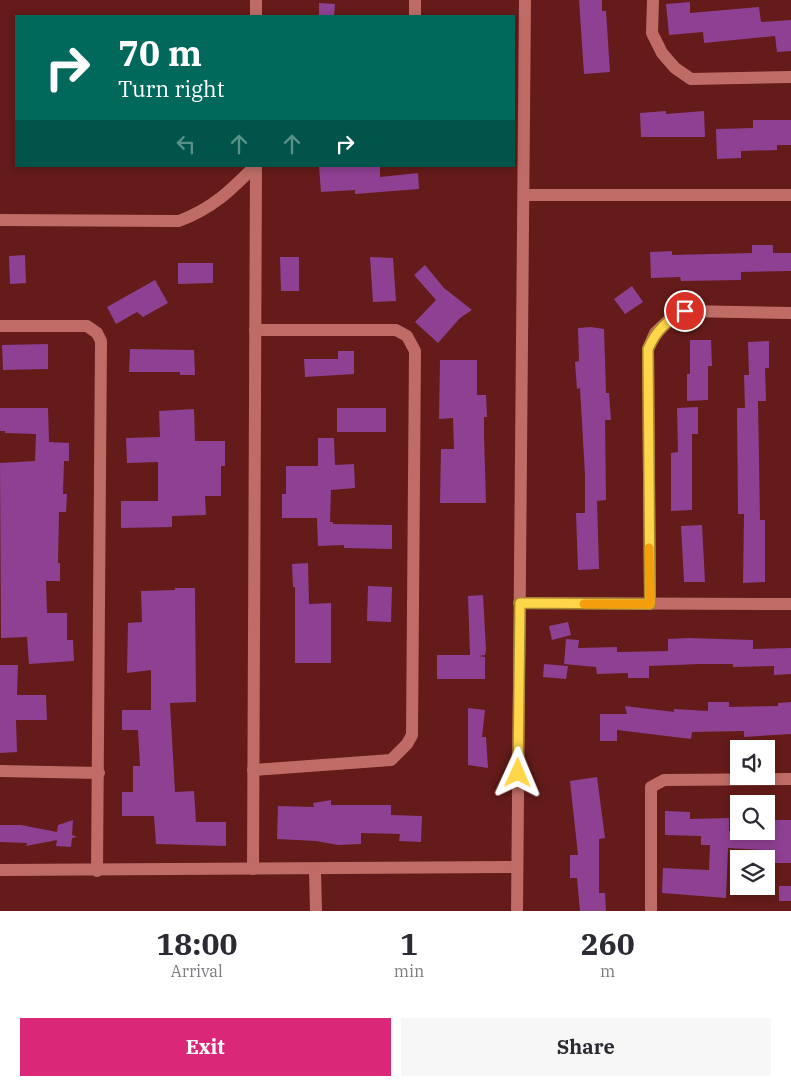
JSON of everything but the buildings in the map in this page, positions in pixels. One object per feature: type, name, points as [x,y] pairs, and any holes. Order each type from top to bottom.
[{"type":"street","points":[[256,0],[256,15]]},
{"type":"street","points":[[415,0],[415,15]]},
{"type":"street","points":[[517,911],[525,0]]},
{"type":"street","points":[[653,0],[652,33],[662,53],[675,68],[691,79],[791,77]]},
{"type":"street","points":[[0,220],[179,221],[202,213],[223,199],[255,167]]},
{"type":"street","points":[[253,869],[256,167]]},
{"type":"street","points":[[524,195],[791,195]]},
{"type":"street","points":[[650,604],[648,349],[655,333],[669,320],[685,311],[791,313]]},
{"type":"street","points":[[0,326],[87,326],[97,333],[101,341],[97,870]]},
{"type":"street","points":[[253,770],[390,760],[407,744],[412,735],[415,361],[415,351],[407,336],[396,330],[255,330]]},
{"type":"street","points":[[520,603],[791,604]]},
{"type":"street","points":[[0,771],[99,773]]},
{"type":"street","points":[[650,911],[651,787],[664,780],[791,778]]},
{"type":"street","points":[[0,870],[315,870],[517,867]]},
{"type":"street","points":[[315,870],[316,911]]},
{"type":"slow traffic","points":[[584,604],[650,604],[649,548]]},
{"type":"route","points":[[518,773],[520,603],[650,604],[648,349],[655,333],[669,320],[685,311]]}]
